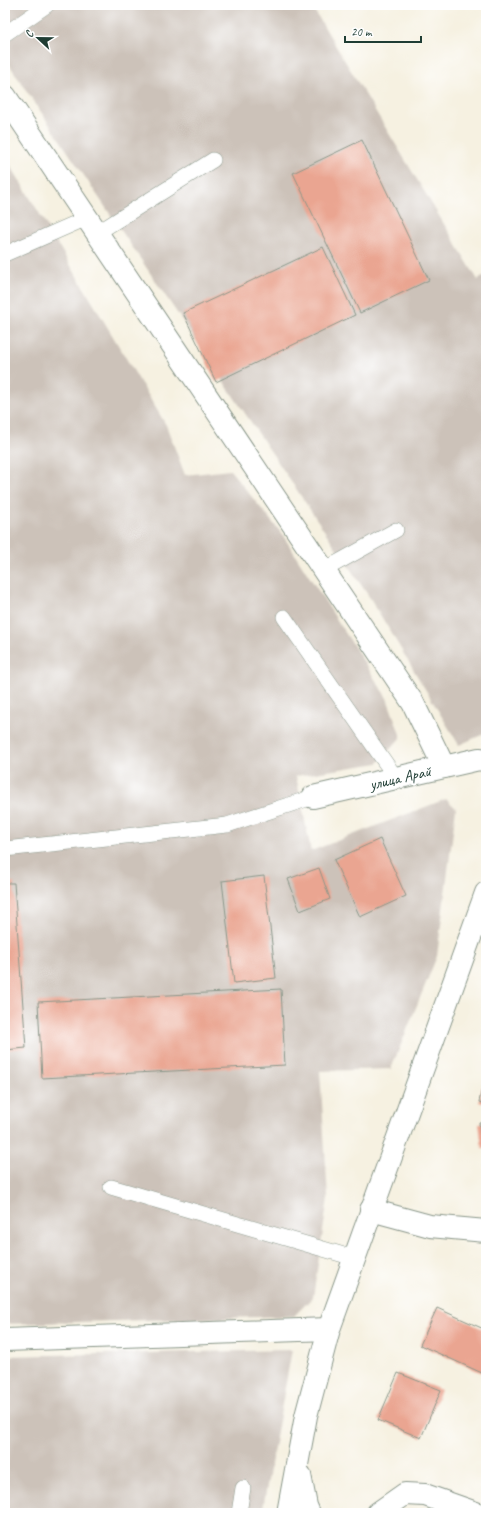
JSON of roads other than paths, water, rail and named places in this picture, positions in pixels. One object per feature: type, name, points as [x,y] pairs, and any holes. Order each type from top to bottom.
[{"type":"street","points":[[5,96],[413,703],[444,767]]},
{"type":"street","name":"улица Арай","points":[[313,798],[479,759],[486,760]]},
{"type":"street","points":[[288,1513],[306,1416],[329,1329],[486,893]]},
{"type":"street","points":[[371,1210],[430,1226],[486,1231]]},
{"type":"street","points":[[5,1340],[329,1329]]},
{"type":"street","points":[[298,1463],[306,1506],[309,1513]]},
{"type":"street","points":[[378,1513],[405,1494],[426,1495],[476,1513]]},
{"type":"lane","points":[[5,34],[47,5]]},
{"type":"lane","points":[[5,254],[92,225],[213,160]]},
{"type":"lane","points":[[324,570],[396,530]]},
{"type":"lane","points":[[284,617],[396,778]]},
{"type":"lane","points":[[5,849],[227,825],[313,798]]},
{"type":"lane","points":[[111,1187],[354,1258]]},
{"type":"lane","points":[[239,1513],[244,1488]]}]
